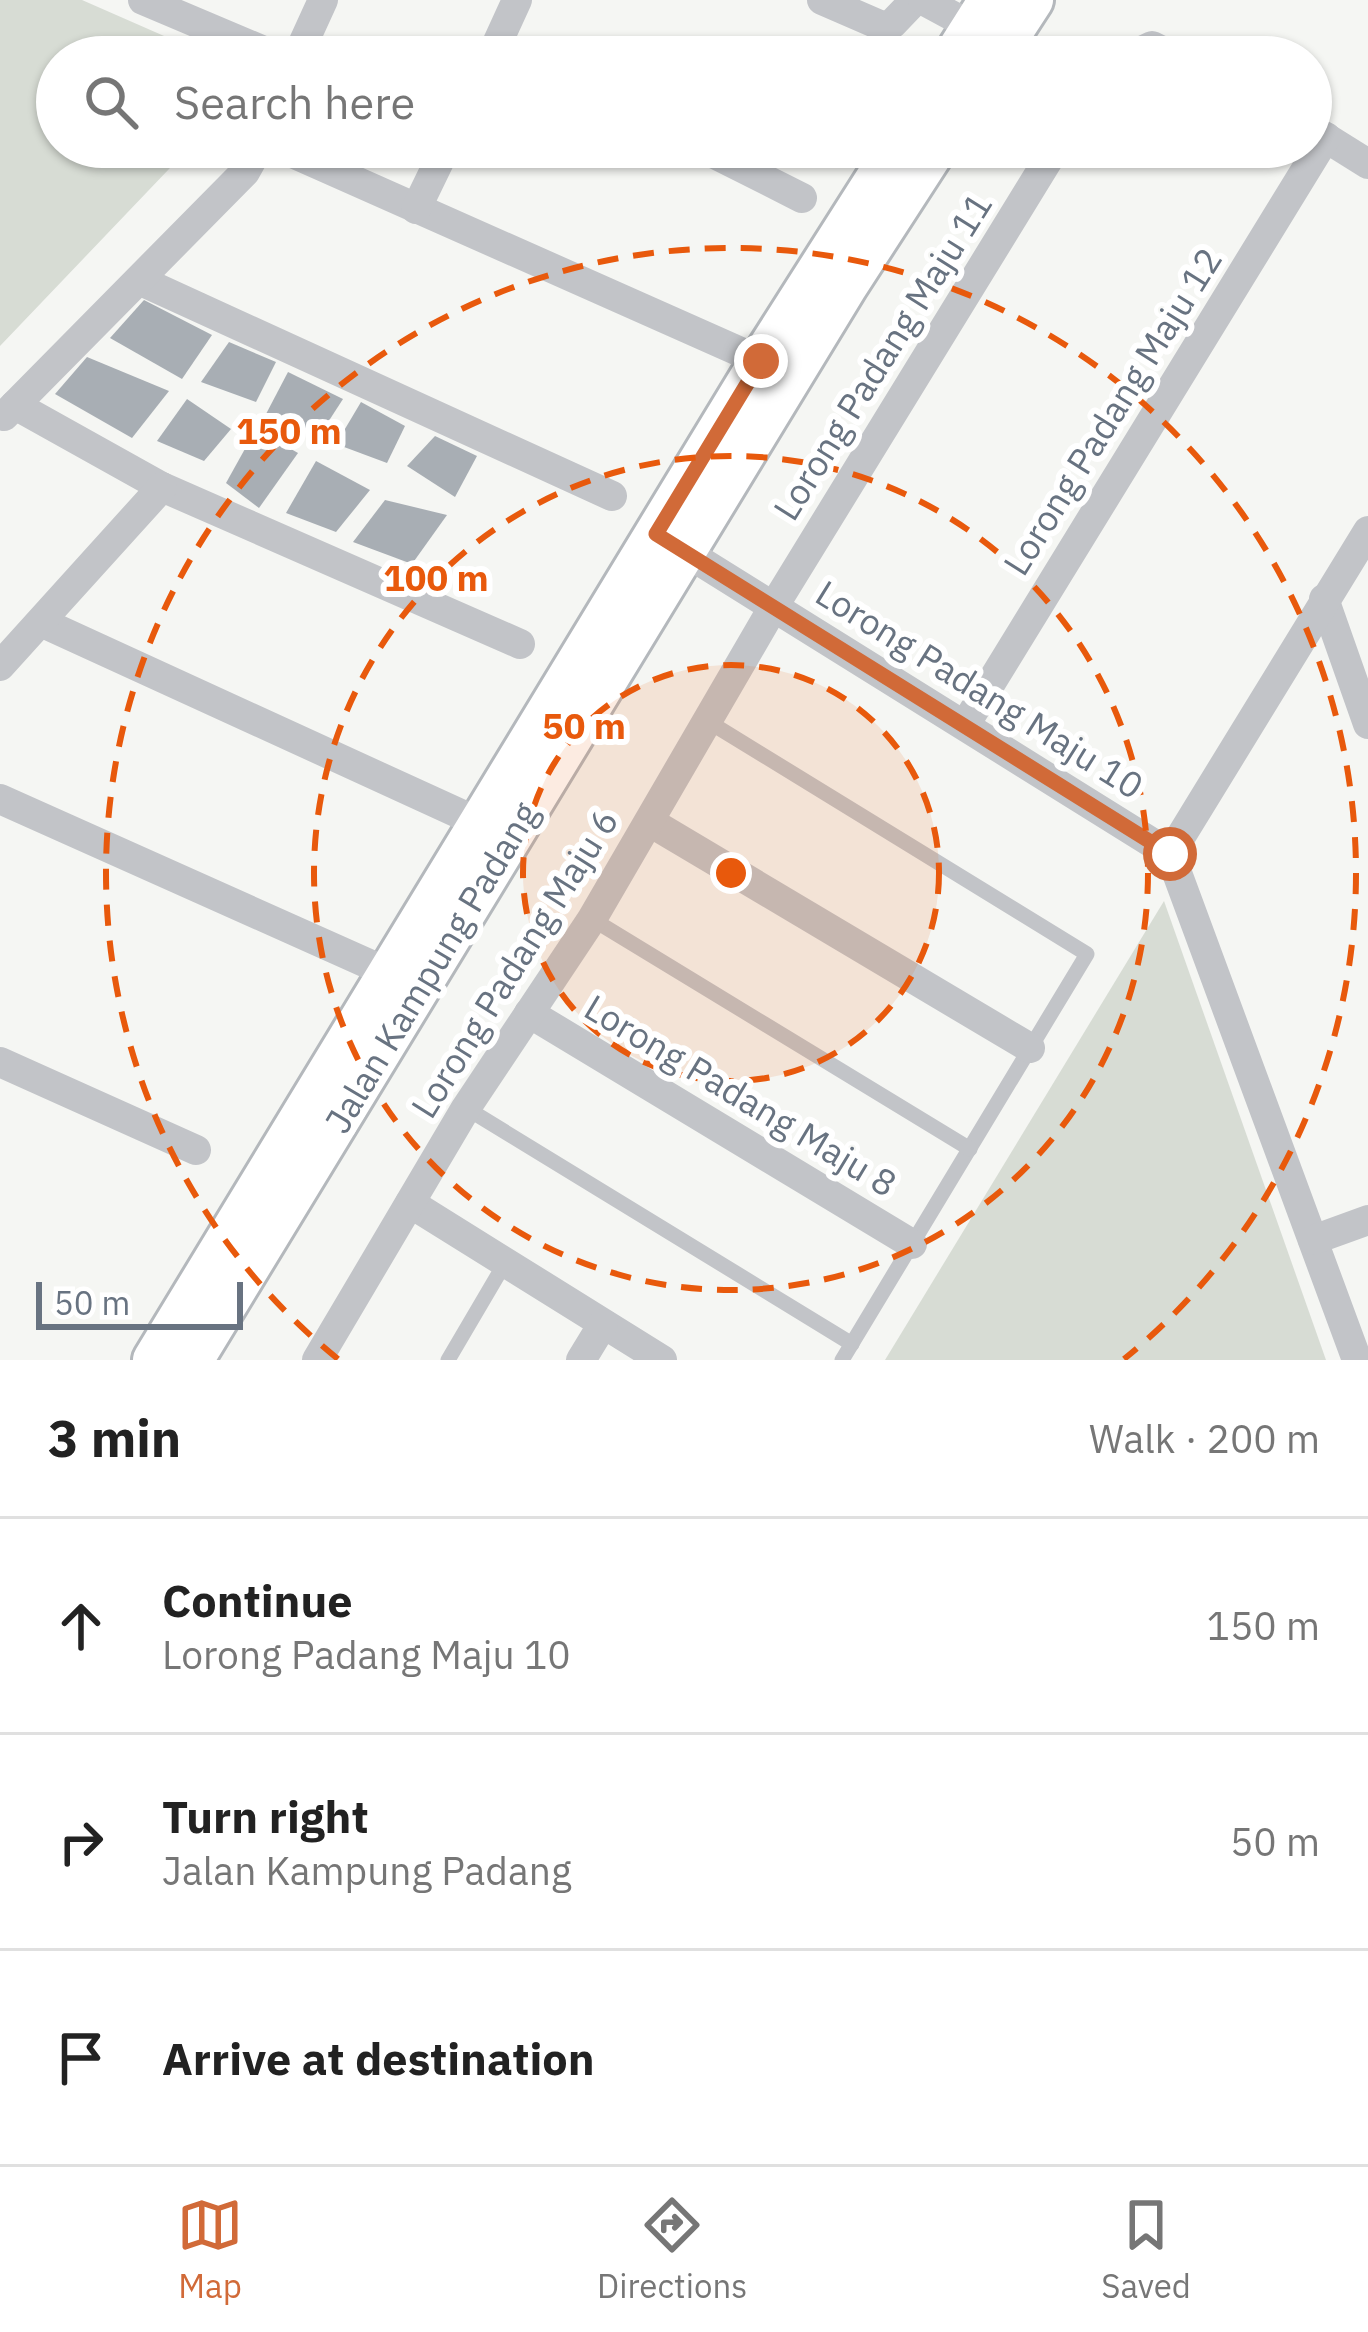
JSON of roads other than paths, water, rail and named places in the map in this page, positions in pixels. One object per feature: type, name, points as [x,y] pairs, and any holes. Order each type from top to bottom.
[{"type":"street","points":[[143,0],[228,36]]},
{"type":"street","points":[[307,36],[323,0]]},
{"type":"street","points":[[508,36],[517,0]]},
{"type":"street","points":[[822,0],[882,26],[892,24],[919,0],[978,35],[1032,0]]},
{"type":"street","points":[[1332,141],[1368,164]]},
{"type":"street","points":[[247,168],[8,413],[162,487],[520,644]]},
{"type":"street","points":[[325,168],[761,361]]},
{"type":"street","points":[[416,209],[436,168]]},
{"type":"street","points":[[743,168],[802,198]]},
{"type":"street","name":"Jalan Kampung Padang","points":[[193,1360],[670,542],[761,361],[884,168]]},
{"type":"street","name":"Jalan Kampung Padang","points":[[154,1360],[481,823],[922,168]]},
{"type":"street","name":"Lorong Padang Maju 11","points":[[774,606],[1043,168]]},
{"type":"street","name":"Lorong Padang Maju 12","points":[[964,725],[1298,168]]},
{"type":"street","points":[[140,280],[612,496]]},
{"type":"street","points":[[0,666],[162,487]]},
{"type":"street","points":[[1357,1360],[1170,854],[1368,531]]},
{"type":"street","name":"Lorong Padang Maju 10","points":[[670,542],[1170,854]]},
{"type":"street","points":[[1324,599],[1368,724]]},
{"type":"street","name":"Lorong Padang Maju 6","points":[[317,1360],[466,1108],[592,919],[774,606]]},
{"type":"street","points":[[41,622],[481,823]]},
{"type":"street","points":[[0,799],[389,974]]},
{"type":"street","points":[[650,822],[1030,1048]]},
{"type":"street","name":"Lorong Padang Maju 8","points":[[529,1013],[912,1244]]},
{"type":"street","points":[[0,1062],[196,1150]]},
{"type":"street","points":[[410,1203],[662,1360]]},
{"type":"street","points":[[1313,1240],[1368,1220]]},
{"type":"street","points":[[581,1360],[603,1324]]},
{"type":"lane","points":[[709,722],[1087,954],[842,1360]]},
{"type":"lane","points":[[592,919],[970,1149]]},
{"type":"lane","points":[[466,1108],[852,1344]]},
{"type":"lane","points":[[448,1360],[506,1263]]}]
